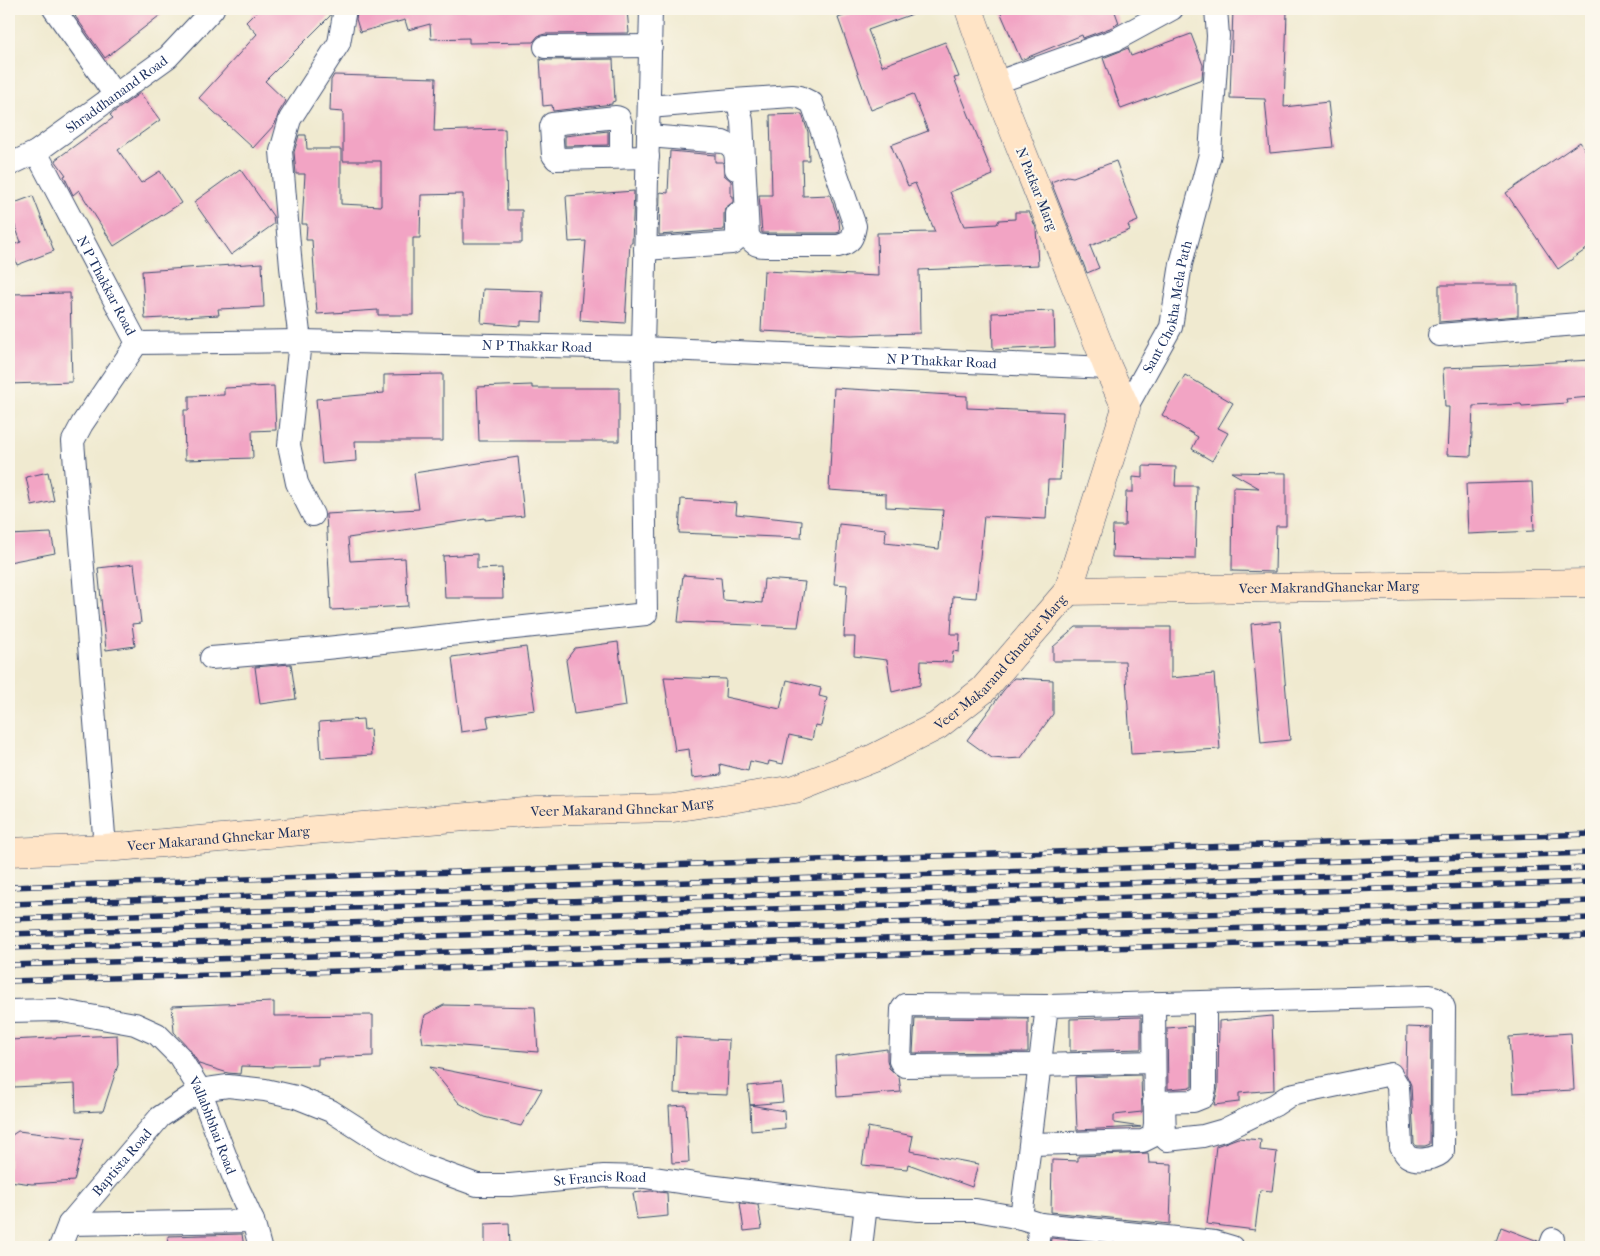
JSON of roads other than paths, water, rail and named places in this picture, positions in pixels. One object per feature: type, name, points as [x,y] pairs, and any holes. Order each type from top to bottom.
[{"type":"street","points":[[54,9],[115,95]]},
{"type":"street","name":"Shraddhanand Road","points":[[9,165],[36,152],[168,57],[213,9]]},
{"type":"street","points":[[313,515],[297,482],[289,444],[300,340],[290,266],[281,152],[290,119],[339,43],[345,9]]},
{"type":"street","points":[[211,658],[317,649],[646,614],[643,348],[654,191],[653,144],[649,107],[651,9]]},
{"type":"street","name":"N Patkar Marg","points":[[969,9],[995,83],[1108,368]]},
{"type":"street","points":[[995,83],[1115,40],[1172,9]]},
{"type":"street","name":"Sant Chokha Mela Path","points":[[1068,591],[1126,408],[1171,327],[1181,264],[1210,154],[1218,36],[1216,9]]},
{"type":"street","points":[[545,47],[651,46]]},
{"type":"street","points":[[649,107],[733,100],[792,96],[800,97],[812,103],[854,226],[852,238],[846,244],[838,246],[757,246],[752,243],[748,236],[742,121],[739,107],[733,100]]},
{"type":"street","points":[[621,158],[653,144],[723,142],[734,148],[736,156],[737,239],[732,243],[726,244],[651,248]]},
{"type":"street","name":"N P Thakkar Road","points":[[36,152],[137,343],[300,340],[643,348],[1108,368]]},
{"type":"street","points":[[1439,335],[1591,323]]},
{"type":"street","points":[[105,848],[73,441],[82,424],[137,343]]},
{"type":"street","points":[[1108,368],[1126,408]]},
{"type":"street","name":"Veer MakrandGhanekar Marg","points":[[1068,591],[1591,583]]},
{"type":"street","name":"Veer Makarand Ghnekar Marg","points":[[9,852],[105,848],[537,811],[674,808],[795,789],[874,758],[937,726],[983,690],[1068,591]]},
{"type":"street","points":[[1154,1003],[1154,1062],[1159,1102],[1165,1138],[1167,1140],[1203,1136],[1224,1130],[1276,1105],[1290,1095],[1391,1074],[1398,1086],[1401,1148],[1411,1158],[1433,1158],[1443,1151],[1444,1008],[1439,999],[1429,996],[1154,1003],[1047,1006],[907,1004],[902,1009],[900,1061],[902,1064],[1039,1065],[1154,1062]]},
{"type":"street","points":[[1159,1102],[1193,1101],[1203,1097],[1205,1002]]},
{"type":"street","points":[[1037,1247],[1031,1221],[1031,1144],[1047,1006]]},
{"type":"street","name":"Vallabhbhai Road","points":[[9,1011],[57,1010],[135,1024],[157,1034],[179,1056],[200,1090],[253,1222],[260,1247]]},
{"type":"street","name":"St Francis Road","points":[[200,1090],[228,1086],[265,1090],[296,1097],[331,1110],[386,1146],[422,1165],[477,1185],[510,1186],[604,1176],[646,1177],[866,1205],[919,1210],[976,1210],[1031,1221],[1096,1239],[1215,1242],[1232,1247]]},
{"type":"street","name":"Baptista Road","points":[[60,1247],[69,1224],[160,1117],[200,1090]]},
{"type":"street","points":[[1031,1144],[1148,1139],[1153,1136],[1155,1131],[1159,1102]]},
{"type":"street","points":[[861,1247],[866,1205]]},
{"type":"street","points":[[69,1224],[253,1222]]},
{"type":"railway","points":[[9,887],[1591,834]]},
{"type":"railway","points":[[9,904],[1591,853]]},
{"type":"railway","points":[[9,919],[1591,868]]},
{"type":"railway","points":[[9,934],[1591,882]]},
{"type":"railway","points":[[9,948],[1273,912],[1591,901]]},
{"type":"railway","points":[[9,965],[1591,918]]},
{"type":"railway","points":[[9,981],[1276,943],[1591,936]]}]
